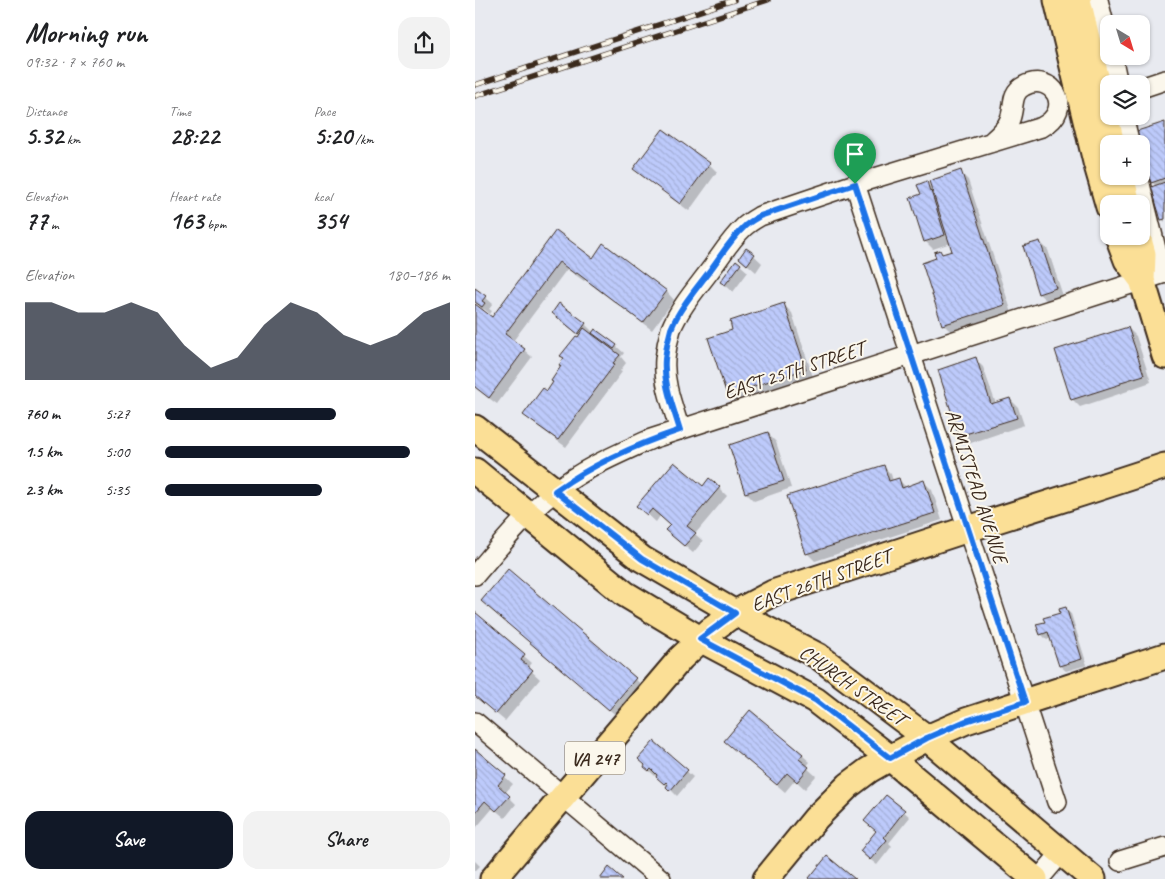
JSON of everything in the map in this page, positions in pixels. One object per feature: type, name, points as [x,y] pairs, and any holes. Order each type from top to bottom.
[{"type":"main road","points":[[1057,0],[1106,195]]},
{"type":"main road","points":[[1078,0],[1110,135]]},
{"type":"main road","points":[[1121,245],[1127,260],[1142,280]]},
{"type":"main road","points":[[1140,245],[1143,254],[1142,280],[1165,356]]},
{"type":"main road","name":"CHURCH STREET","points":[[475,428],[642,559],[735,613],[818,656],[927,738],[1093,879]]},
{"type":"main road","name":"EAST 26TH STREET","points":[[493,879],[681,658],[700,639],[735,613],[773,593],[1165,466]]},
{"type":"main road","name":"CHURCH STREET","points":[[475,472],[625,594],[700,639],[815,700],[890,758],[1035,879]]},
{"type":"main road","points":[[765,879],[817,818],[849,785],[869,770],[890,758],[927,738],[966,721],[1165,656]]},
{"type":"street","points":[[1098,0],[1102,15]]},
{"type":"street","points":[[1150,85],[1165,80]]},
{"type":"street","points":[[680,430],[665,371],[667,345],[671,330],[688,300],[734,237],[746,225],[760,216],[855,184],[990,143]]},
{"type":"street","name":"ARMISTEAD AVENUE","points":[[855,184],[1057,802]]},
{"type":"street","points":[[1140,185],[1158,257],[1142,280]]},
{"type":"street","name":"EAST 25TH STREET","points":[[475,576],[528,515],[555,491],[612,457],[680,430],[1165,272]]},
{"type":"street","points":[[475,722],[661,879]]},
{"type":"street","points":[[1120,861],[1165,847]]},
{"type":"street","points":[[1039,879],[1062,852]]},
{"type":"building","points":[[1165,122],[1165,178],[1151,183],[1150,135],[1135,135],[1134,132]]},
{"type":"building","points":[[663,129],[710,163],[680,204],[633,169]]},
{"type":"building","points":[[961,170],[1005,305],[942,325],[922,263],[936,258],[934,252],[940,250],[942,254],[952,251],[929,181]]},
{"type":"building","points":[[927,181],[945,235],[924,242],[910,198],[921,194],[917,185]]},
{"type":"building","points":[[1165,182],[1165,219],[1161,220],[1151,187]]},
{"type":"building","points":[[556,230],[593,258],[603,243],[667,291],[643,323],[577,273],[575,274],[559,262],[505,334],[525,349],[489,398],[475,387],[475,304],[492,317]]},
{"type":"building","points":[[1040,241],[1056,288],[1038,294],[1023,246]]},
{"type":"building","points":[[746,248],[755,254],[747,265],[739,258]]},
{"type":"building","points":[[736,260],[741,264],[725,285],[720,282]]},
{"type":"building","points":[[475,288],[486,296],[482,301],[485,303],[482,307],[475,302]]},
{"type":"building","points":[[559,303],[586,323],[578,334],[552,313]]},
{"type":"building","points":[[784,303],[806,369],[727,395],[708,338],[732,330],[730,321]]},
{"type":"building","points":[[1128,327],[1144,375],[1071,400],[1055,350]]},
{"type":"building","points":[[584,328],[620,355],[558,440],[523,415],[543,388],[547,391],[564,358],[560,356]]},
{"type":"building","points":[[595,329],[617,345],[614,349],[592,333]]},
{"type":"building","points":[[976,357],[991,404],[1010,398],[1017,418],[959,436],[938,370]]},
{"type":"building","points":[[768,432],[784,481],[745,493],[729,445]]},
{"type":"building","points":[[674,462],[703,486],[709,478],[720,487],[687,526],[696,533],[684,546],[665,530],[670,525],[652,509],[647,515],[636,506]]},
{"type":"building","points":[[884,465],[889,481],[899,478],[902,488],[924,480],[935,513],[806,554],[787,496]]},
{"type":"building","points":[[508,569],[636,678],[609,710],[481,601]]},
{"type":"building","points":[[1066,607],[1082,659],[1059,666],[1048,632],[1040,635],[1036,624],[1045,622],[1043,618],[1060,613],[1059,609]]},
{"type":"building","points":[[475,612],[525,654],[521,660],[533,670],[496,714],[475,696]]},
{"type":"building","points":[[750,710],[803,754],[799,759],[809,767],[797,782],[787,773],[777,785],[724,741]]},
{"type":"building","points":[[654,741],[688,770],[670,791],[666,787],[668,784],[666,782],[664,784],[651,769],[649,771],[638,759]]},
{"type":"building","points":[[475,749],[506,775],[498,785],[510,796],[496,811],[485,801],[475,813]]},
{"type":"building","points":[[886,795],[905,810],[884,837],[887,840],[870,860],[860,851],[876,831],[864,821]]},
{"type":"building","points":[[827,856],[855,879],[810,879]]},
{"type":"building","points":[[609,867],[623,879],[600,879]]},
{"type":"railway","points":[[475,85],[734,0]]},
{"type":"railway","points":[[475,96],[768,0]]},
{"type":"route","points":[[855,184],[1025,702],[966,721],[927,738],[890,758],[815,700],[700,639],[735,613],[642,559],[555,491],[612,457],[680,430],[665,371],[667,345],[671,330],[679,313],[734,237],[746,225],[760,216],[855,184]]}]
